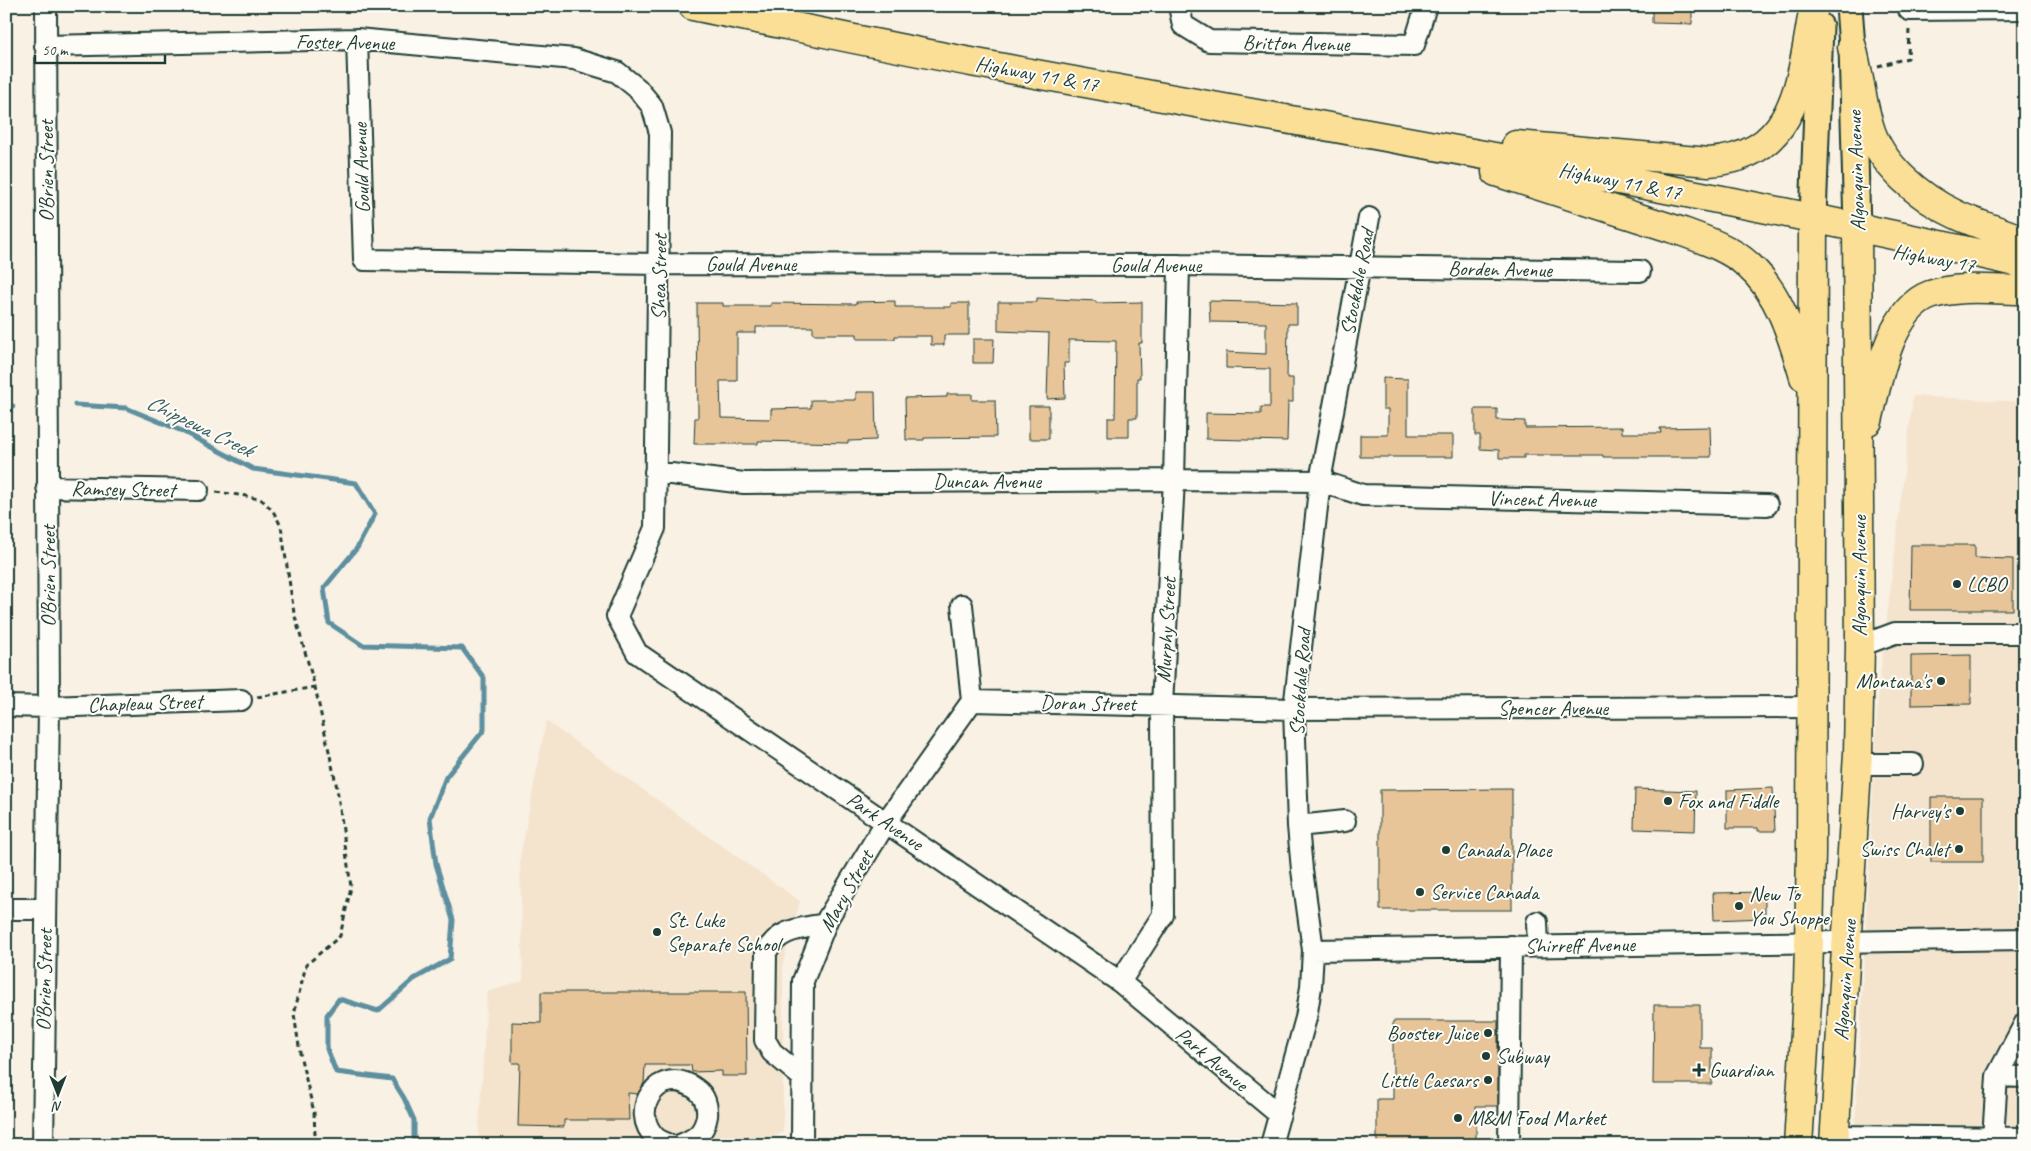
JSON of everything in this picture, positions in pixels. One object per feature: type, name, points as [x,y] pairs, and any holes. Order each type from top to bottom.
[{"type":"highway","name":"Highway 11 & 17","points":[[692,6],[989,66],[1382,135],[1658,202],[1858,236]]},
{"type":"highway","points":[[1382,135],[1701,161],[1726,160],[1745,155],[1769,140],[1783,124],[1790,110],[1799,86],[1814,6]]},
{"type":"highway","points":[[1855,59],[1869,127],[1884,159],[1918,190],[1938,205],[2025,242]]},
{"type":"highway","points":[[1382,135],[1683,232],[1729,252],[1748,264],[1774,297],[1792,335],[1813,406]]},
{"type":"highway","name":"Algonquin Avenue","points":[[1798,1145],[1809,942],[1812,707],[1813,227]]},
{"type":"highway","name":"Algonquin Avenue","points":[[1835,1140],[1858,764],[1860,646],[1858,236]]},
{"type":"highway","name":"Highway 17","points":[[1858,236],[2025,264]]},
{"type":"highway","name":"Highway 17","points":[[1858,236],[2025,274]]},
{"type":"highway","points":[[1858,461],[1890,339],[1915,304],[1929,295],[1949,291],[2025,290]]},
{"type":"main road","name":"Algonquin Avenue","points":[[1813,227],[1820,6]]},
{"type":"main road","name":"Algonquin Avenue","points":[[1849,6],[1855,59],[1858,236]]},
{"type":"street","name":"O'Brien Street","points":[[43,1145],[49,707],[46,6]]},
{"type":"street","name":"Britton Avenue","points":[[1181,16],[1209,41],[1414,44],[1426,6]]},
{"type":"street","points":[[1909,10],[2025,9]]},
{"type":"street","name":"Foster Avenue","points":[[46,46],[357,39],[574,59],[617,72],[637,88]]},
{"type":"street","name":"Gould Avenue","points":[[357,39],[364,260],[660,264],[1360,267]]},
{"type":"street","name":"Shea Street","points":[[637,88],[652,106],[660,133],[660,264],[656,472]]},
{"type":"street","name":"Stockdale Road","points":[[1271,1145],[1306,1018],[1312,987],[1313,950],[1298,826],[1294,709],[1320,481],[1368,218]]},
{"type":"street","name":"Murphy Street","points":[[1120,982],[1163,915],[1162,705],[1174,480],[1179,265]]},
{"type":"street","name":"Borden Avenue","points":[[1360,267],[1640,271]]},
{"type":"street","name":"Duncan Avenue","points":[[656,472],[744,483],[1174,480],[1320,481]]},
{"type":"street","name":"Park Avenue","points":[[656,472],[656,528],[618,616],[638,653],[1120,982],[1280,1115]]},
{"type":"street","name":"Vincent Avenue","points":[[1320,481],[1363,495],[1767,505]]},
{"type":"street","name":"Ramsey Street","points":[[47,487],[198,490]]},
{"type":"street","points":[[962,605],[972,701]]},
{"type":"street","points":[[1860,646],[1896,633],[2025,633]]},
{"type":"street","name":"Chapleau Street","points":[[6,706],[49,707],[241,700]]},
{"type":"street","name":"Mary Street","points":[[802,1145],[803,981],[825,924],[886,822],[972,701]]},
{"type":"street","name":"Doran Street","points":[[972,701],[1294,709]]},
{"type":"street","name":"Spencer Avenue","points":[[1294,709],[1812,707]]},
{"type":"street","points":[[1858,764],[1913,764]]},
{"type":"street","points":[[1298,826],[1345,821]]},
{"type":"street","points":[[6,909],[45,909]]},
{"type":"street","points":[[1537,922],[1538,946]]},
{"type":"street","points":[[802,1077],[772,1052],[765,1040],[766,952],[772,941],[788,931],[825,924]]},
{"type":"street","name":"Shirreff Avenue","points":[[1313,950],[2025,939]]},
{"type":"street","points":[[1510,1145],[1511,946]]},
{"type":"street","points":[[1994,1139],[1997,1076],[2025,1023]]},
{"type":"street","points":[[1997,1076],[2025,1077]]},
{"type":"street","points":[[670,1145],[657,1139],[649,1128],[645,1113],[646,1102],[656,1087],[671,1080],[687,1082],[702,1093],[708,1109],[705,1127],[693,1140],[680,1145]]},
{"type":"street","points":[[1835,1140],[2025,1138]]},
{"type":"path","points":[[1855,59],[1908,58],[1909,10]]},
{"type":"path","points":[[198,490],[262,500],[273,511],[281,526],[294,612],[315,687],[338,788],[351,887],[340,936],[306,965],[294,1014],[301,1059],[314,1112],[316,1134],[314,1145]]},
{"type":"path","points":[[241,700],[315,687]]},
{"type":"shaded area","points":[[1913,396],[2025,402],[2025,1145],[1854,1145],[1878,694]]},
{"type":"shaded area","name":"St. Luke Separate School","points":[[546,721],[800,901],[783,963],[783,1132],[757,1145],[478,1145],[487,992],[523,981],[520,858]]},
{"type":"building","points":[[1652,6],[1692,6],[1692,24],[1652,23]]},
{"type":"building","points":[[1037,298],[1096,301],[1096,303],[1142,302],[1142,343],[1139,343],[1140,378],[1137,378],[1137,418],[1129,418],[1129,437],[1108,437],[1108,418],[1115,418],[1116,341],[1069,340],[1069,363],[1064,363],[1065,398],[1047,399],[1049,333],[998,331],[998,302],[1037,302]]},
{"type":"building","points":[[895,301],[895,307],[951,307],[951,303],[969,303],[969,335],[944,335],[944,345],[931,345],[931,336],[895,336],[895,339],[857,339],[857,334],[813,334],[813,327],[756,327],[756,333],[737,333],[737,381],[720,381],[721,418],[771,419],[771,409],[811,408],[811,400],[856,400],[856,392],[875,392],[876,440],[848,441],[848,443],[758,441],[758,444],[694,444],[695,418],[698,418],[697,303],[723,303],[723,306],[771,306],[771,303],[856,304],[856,302]]},
{"type":"building","points":[[1209,301],[1297,303],[1297,324],[1288,324],[1287,378],[1293,378],[1293,402],[1288,402],[1287,441],[1206,439],[1206,413],[1261,414],[1261,407],[1270,407],[1270,369],[1226,368],[1226,352],[1266,354],[1266,323],[1210,322]]},
{"type":"building","points":[[973,339],[994,339],[993,363],[973,363]]},
{"type":"building","points":[[1383,378],[1408,379],[1408,435],[1453,435],[1453,457],[1360,457],[1360,435],[1388,435],[1388,409],[1383,409]]},
{"type":"building","points":[[947,394],[972,394],[972,400],[995,400],[996,437],[906,440],[905,398],[947,397]]},
{"type":"building","points":[[1029,406],[1049,406],[1049,439],[1029,439]]},
{"type":"building","points":[[1475,409],[1497,409],[1497,420],[1525,421],[1525,428],[1622,427],[1622,433],[1661,433],[1660,428],[1710,427],[1711,457],[1524,455],[1524,458],[1499,458],[1499,450],[1480,449],[1480,435],[1475,435]]},
{"type":"building","points":[[1911,545],[1975,545],[1975,558],[2013,559],[2013,610],[1910,610]]},
{"type":"building","points":[[1971,655],[1971,704],[1911,705],[1911,656]]},
{"type":"building","points":[[1773,788],[1775,831],[1758,831],[1758,828],[1727,828],[1727,790]]},
{"type":"building","name":"Canada Place","points":[[1512,789],[1512,910],[1380,910],[1380,790]]},
{"type":"building","points":[[1635,789],[1696,791],[1695,831],[1634,829]]},
{"type":"building","points":[[1931,797],[1983,797],[1983,862],[1931,862]]},
{"type":"building","name":"New To You Shoppe","points":[[1765,892],[1765,918],[1714,920],[1713,893]]},
{"type":"building","points":[[541,992],[746,992],[747,1076],[722,1076],[722,1071],[692,1072],[691,1065],[645,1065],[644,1083],[638,1094],[628,1093],[629,1120],[564,1120],[564,1127],[518,1126],[520,1063],[512,1063],[512,1022],[541,1023]]},
{"type":"building","points":[[1654,1005],[1700,1005],[1700,1048],[1712,1048],[1712,1084],[1653,1084]]},
{"type":"building","points":[[1393,1021],[1498,1021],[1498,1106],[1476,1106],[1476,1145],[1377,1145],[1377,1099],[1393,1099]]},
{"type":"waterway","name":"Chippewa Creek","points":[[6,405],[13,406]]},
{"type":"waterway","name":"Chippewa Creek","points":[[75,405],[126,408],[182,431],[253,469],[356,483],[375,514],[357,548],[324,588],[329,623],[362,645],[462,648],[484,678],[484,730],[446,777],[430,818],[436,864],[453,920],[450,959],[414,979],[378,1011],[339,999],[327,1015],[327,1049],[336,1072],[392,1079],[404,1098],[414,1120],[414,1145]]},
{"type":"place","name":"LCBO","points":[[1957,584]]},
{"type":"place","name":"Montana's","points":[[1941,681]]},
{"type":"place","name":"Fox and Fiddle","points":[[1668,801]]},
{"type":"place","name":"Harvey's","points":[[1960,811]]},
{"type":"place","name":"Swiss Chalet","points":[[1959,849]]},
{"type":"place","name":"Canada Place","points":[[1446,850]]},
{"type":"place","name":"Service Canada","points":[[1420,892]]},
{"type":"place","name":"New To You Shoppe","points":[[1739,906]]},
{"type":"place","name":"St. Luke Separate School","points":[[657,932]]},
{"type":"place","name":"Booster Juice","points":[[1488,1033]]},
{"type":"place","name":"Subway","points":[[1486,1056]]},
{"type":"place","name":"Guardian","points":[[1699,1070]]},
{"type":"place","name":"Little Caesars","points":[[1488,1080]]},
{"type":"place","name":"M&M Food Market","points":[[1458,1118]]}]
